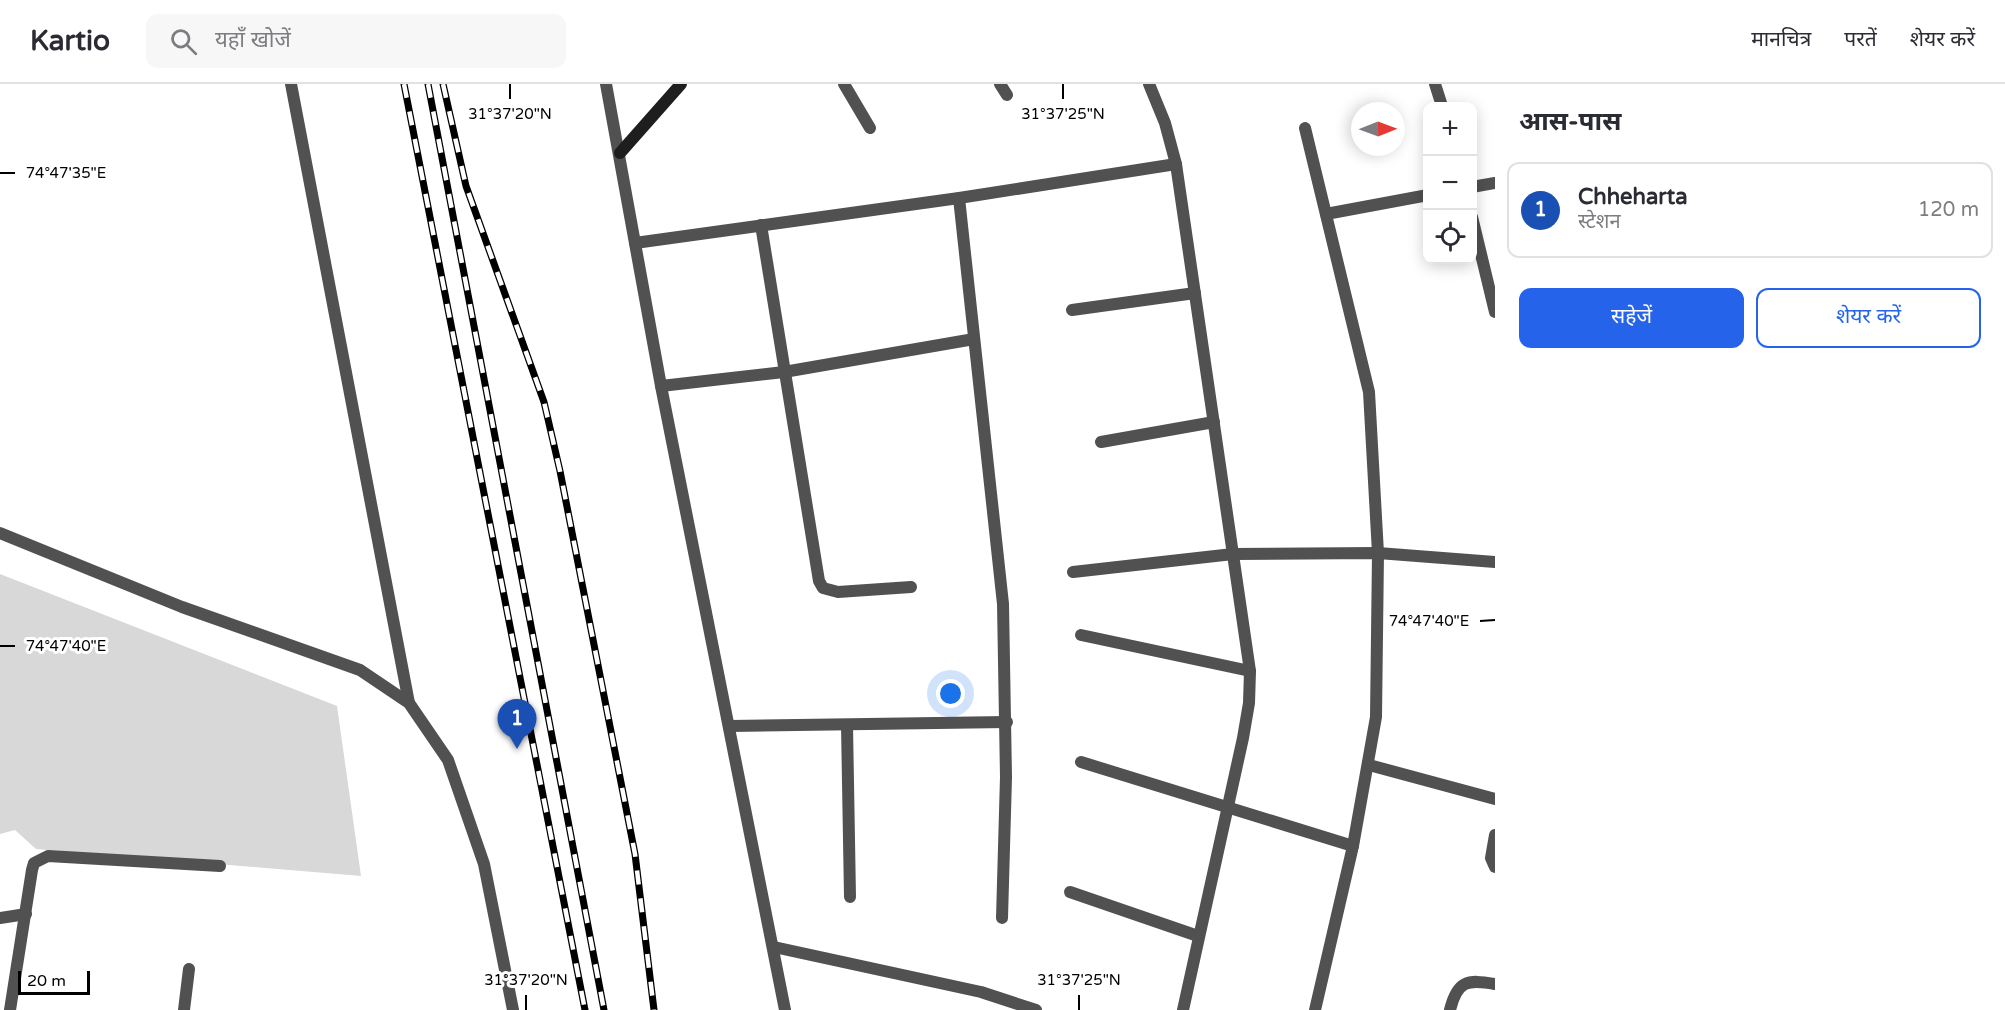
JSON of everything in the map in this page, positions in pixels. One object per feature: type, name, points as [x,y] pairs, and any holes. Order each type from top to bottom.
[{"type":"street","points":[[291,84],[409,703]]},
{"type":"street","points":[[606,84],[661,386],[785,1010]]},
{"type":"street","points":[[620,153],[681,84]]},
{"type":"street","points":[[844,84],[870,128]]},
{"type":"street","points":[[1000,84],[1007,95]]},
{"type":"street","points":[[1149,84],[1166,123],[1176,164],[1250,670],[1249,703],[1183,1010]]},
{"type":"street","points":[[1435,84],[1441,102]]},
{"type":"street","points":[[1305,128],[1369,392],[1378,554],[1376,717],[1353,846],[1315,1010]]},
{"type":"street","points":[[635,243],[959,198],[1176,164]]},
{"type":"street","points":[[1477,186],[1495,183]]},
{"type":"street","points":[[1326,214],[1423,196]]},
{"type":"street","points":[[959,198],[1003,604],[1007,722],[1002,918]]},
{"type":"street","points":[[761,225],[819,581],[823,588],[838,592],[911,587]]},
{"type":"street","points":[[1477,234],[1495,312]]},
{"type":"street","points":[[1072,310],[1195,292]]},
{"type":"street","points":[[661,386],[784,372],[974,339]]},
{"type":"street","points":[[1101,442],[1214,422]]},
{"type":"street","points":[[0,533],[182,607],[360,670],[409,703],[448,760],[480,854],[513,1010]]},
{"type":"street","points":[[1073,572],[1233,554],[1378,554],[1495,561]]},
{"type":"street","points":[[1081,635],[1250,670]]},
{"type":"street","points":[[730,726],[1007,722]]},
{"type":"street","points":[[848,725],[850,897]]},
{"type":"street","points":[[1082,762],[1353,846]]},
{"type":"street","points":[[1369,765],[1495,799]]},
{"type":"street","points":[[1495,835],[1491,858],[1495,867]]},
{"type":"street","points":[[10,1010],[34,863],[48,856],[220,866]]},
{"type":"street","points":[[1070,892],[1198,936]]},
{"type":"street","points":[[0,918],[26,914]]},
{"type":"street","points":[[774,947],[981,992],[1036,1010]]},
{"type":"street","points":[[184,1010],[189,969]]},
{"type":"street","points":[[1450,1010],[1457,988],[1477,981],[1495,984]]},
{"type":"shaded area","points":[[0,574],[337,706],[361,876],[36,849],[15,830],[0,834]]},
{"type":"railway","points":[[404,84],[585,1010]]},
{"type":"railway","points":[[428,84],[604,1010]]},
{"type":"railway","points":[[443,84],[466,186],[544,402],[560,471],[635,854],[654,1010]]},
{"type":"place","name":"Chheharta","points":[[517,749]]}]
